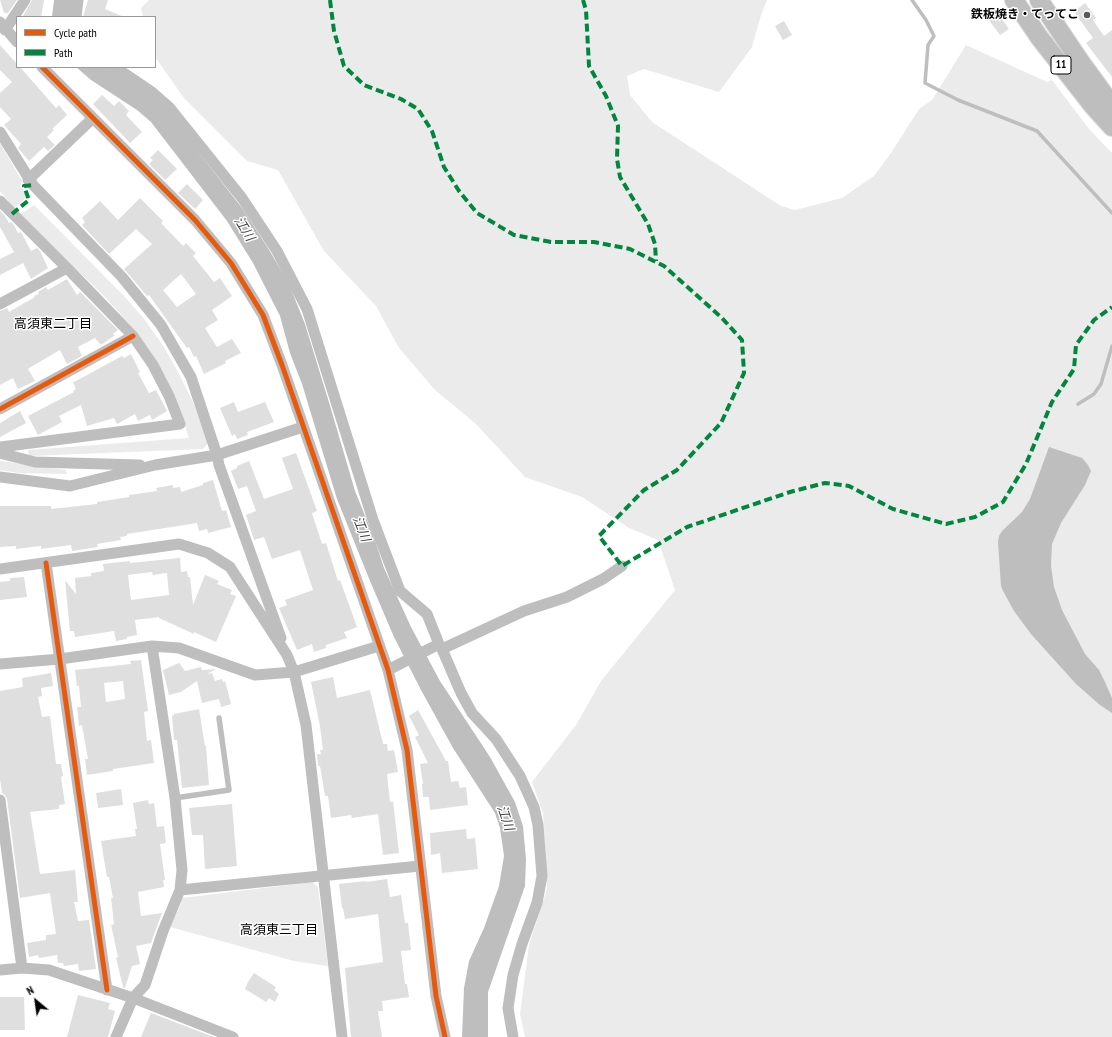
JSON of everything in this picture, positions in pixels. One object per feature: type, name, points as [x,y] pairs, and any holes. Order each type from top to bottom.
[{"type":"main road","name":"11","points":[[1014,0],[1039,37],[1093,106],[1112,127]]},
{"type":"main road","name":"11","points":[[1039,0],[1112,105]]},
{"type":"street","points":[[16,41],[3,26],[25,0]]},
{"type":"street","points":[[76,16],[78,0]]},
{"type":"street","points":[[43,68],[195,220],[231,263],[263,315],[282,365],[388,670],[407,750],[436,996],[445,1037]]},
{"type":"street","points":[[116,68],[152,92],[169,107],[242,198],[277,251],[306,309],[373,520],[400,591],[427,614],[461,693],[472,713],[496,739],[520,776],[534,807],[538,825],[542,876],[537,903],[522,944],[513,975],[508,1008],[513,1037]]},
{"type":"street","points":[[28,180],[93,118]]},
{"type":"street","points":[[0,132],[28,180],[122,277],[161,325],[191,377],[219,465],[294,672],[306,725],[342,1037]]},
{"type":"street","points":[[0,202],[133,336],[153,365],[169,396],[180,424],[0,447]]},
{"type":"street","points":[[0,304],[67,268]]},
{"type":"street","points":[[0,409],[133,336]]},
{"type":"street","points":[[0,477],[70,486],[155,465],[217,455],[303,427]]},
{"type":"street","points":[[0,453],[35,462],[155,465]]},
{"type":"street","points":[[0,569],[179,544],[208,553],[230,567],[287,655]]},
{"type":"street","points":[[46,563],[107,990]]},
{"type":"street","points":[[388,670],[524,611],[567,597],[622,566]]},
{"type":"street","points":[[0,664],[60,659],[152,646],[179,648],[255,674],[294,672],[379,646]]},
{"type":"street","points":[[116,1037],[133,998],[145,985],[163,931],[180,890],[182,870],[175,798],[152,646]]},
{"type":"street","points":[[0,800],[22,968]]},
{"type":"street","points":[[180,890],[420,866]]},
{"type":"street","points":[[0,970],[22,968],[49,970],[133,998],[233,1037]]},
{"type":"lane","points":[[175,798],[229,790],[219,718]]},
{"type":"shaded area","points":[[149,0],[767,0],[752,47],[719,92],[644,69],[627,76],[630,95],[652,122],[781,206],[795,210],[842,198],[874,176],[891,153],[919,109],[932,100],[966,45],[1047,82],[1052,80],[1089,129],[1112,153],[1112,1037],[525,1037],[520,1014],[529,945],[547,889],[543,813],[532,782],[576,725],[601,681],[675,590],[658,540],[629,528],[582,497],[525,477],[476,424],[435,390],[399,348],[376,306],[324,251],[278,170],[247,161],[184,98],[156,58],[156,16],[143,16],[141,8]]},
{"type":"shaded area","points":[[0,143],[22,181],[20,186],[28,196],[14,208],[0,191]]},
{"type":"shaded area","points":[[34,205],[125,297],[145,320],[164,347],[193,402],[208,443],[203,449],[29,456],[28,450],[189,438],[177,402],[157,364],[138,334],[106,298],[20,215]]},
{"type":"shaded area","points":[[0,461],[66,470],[67,474],[19,473],[0,470]]},
{"type":"shaded area","points":[[313,882],[318,887],[328,966],[294,961],[170,927],[180,906],[182,898]]},
{"type":"water","points":[[54,0],[75,0],[71,16],[52,16]]},
{"type":"water","name":"江川","points":[[77,68],[110,68],[140,88],[164,108],[242,208],[268,248],[289,284],[305,324],[355,491],[375,540],[384,568],[411,627],[440,681],[490,757],[515,802],[523,826],[526,859],[525,886],[488,992],[488,1037],[462,1037],[464,988],[469,961],[484,928],[499,886],[504,856],[500,828],[495,813],[453,748],[394,637],[337,499],[302,384],[290,353],[280,316],[253,263],[227,221],[151,122],[137,110],[91,80]]},
{"type":"water","points":[[1049,447],[1082,458],[1091,471],[1085,485],[1061,523],[1052,544],[1051,566],[1054,587],[1062,610],[1085,654],[1099,670],[1105,682],[1112,698],[1112,713],[1100,705],[1076,684],[1031,634],[1014,611],[1001,586],[998,542],[999,536],[1002,531],[1022,512],[1030,499]]},
{"type":"building","points":[[0,0],[17,0],[8,13],[4,13]]},
{"type":"building","points":[[32,0],[44,0],[41,16],[23,16]]},
{"type":"building","points":[[88,0],[108,0],[105,9],[122,16],[83,16]]},
{"type":"building","points":[[1085,3],[1096,18],[1093,20],[1104,36],[1112,30],[1112,77],[1086,43],[1093,38],[1074,12]]},
{"type":"building","points":[[997,12],[1009,29],[1000,35],[988,19]]},
{"type":"building","points":[[784,21],[792,35],[783,40],[775,26]]},
{"type":"building","points":[[0,45],[16,63],[16,68],[21,68],[56,108],[59,105],[67,115],[52,129],[54,130],[47,137],[55,145],[48,151],[44,147],[29,161],[18,148],[21,144],[4,125],[11,119],[0,107],[0,93],[12,82],[0,70]]},
{"type":"building","points":[[102,95],[114,106],[119,101],[129,111],[126,115],[142,132],[130,143],[93,104]]},
{"type":"building","points":[[158,150],[177,169],[165,180],[149,164],[153,160],[150,158]]},
{"type":"building","points":[[187,184],[203,200],[195,209],[178,193]]},
{"type":"building","points":[[140,198],[163,221],[161,223],[183,246],[186,243],[196,253],[193,256],[214,282],[220,278],[232,296],[212,310],[218,320],[205,328],[217,347],[232,339],[241,353],[225,361],[226,363],[204,374],[196,356],[194,357],[189,347],[187,348],[149,295],[147,296],[124,269],[152,244],[136,229],[109,254],[82,225],[85,222],[82,218],[100,201],[118,220]],"holes":[[[181,274],[196,294],[177,307],[163,290]]]},
{"type":"building","points":[[0,211],[9,223],[11,222],[14,225],[18,233],[21,232],[31,251],[37,248],[40,251],[48,268],[31,279],[23,263],[0,275],[0,259],[14,252],[0,227]]},
{"type":"building","points":[[67,279],[77,295],[80,292],[118,330],[113,334],[115,335],[101,345],[95,338],[78,347],[82,356],[67,364],[60,350],[29,368],[28,369],[35,381],[18,389],[13,378],[0,385],[0,311],[7,308],[9,312],[35,297],[34,296],[39,294],[38,292],[46,287],[48,290]]},
{"type":"building","points":[[131,354],[140,372],[138,373],[149,393],[156,390],[167,411],[152,420],[150,415],[138,421],[135,414],[117,424],[114,418],[87,426],[81,405],[59,416],[62,422],[38,435],[28,416],[74,392],[73,391],[76,389],[73,382],[122,356],[124,358]]},
{"type":"building","points":[[234,402],[238,412],[265,402],[274,422],[247,432],[248,435],[237,439],[235,434],[232,436],[220,408]]},
{"type":"building","points":[[20,411],[26,423],[0,437],[0,423]]},
{"type":"building","points":[[296,453],[317,511],[312,513],[322,544],[326,543],[338,581],[340,580],[357,627],[344,632],[347,638],[326,645],[326,648],[314,652],[312,644],[297,650],[279,608],[287,605],[285,600],[313,590],[300,550],[272,559],[264,537],[254,540],[246,515],[256,511],[247,486],[238,489],[231,471],[237,468],[237,466],[249,461],[264,499],[293,489],[282,458]]},
{"type":"building","points":[[213,480],[222,511],[226,510],[231,527],[208,533],[207,529],[199,531],[197,523],[127,534],[127,536],[120,537],[121,540],[97,544],[98,547],[72,551],[71,545],[41,549],[41,546],[16,549],[16,546],[0,547],[0,506],[51,506],[51,509],[97,504],[97,502],[129,497],[129,495],[157,491],[156,488],[173,485],[173,488],[180,487],[181,492]]},
{"type":"building","points":[[180,558],[181,572],[187,571],[188,577],[190,577],[193,605],[205,575],[219,581],[217,584],[232,590],[230,594],[236,596],[216,642],[194,632],[194,634],[159,617],[135,620],[137,635],[127,637],[127,639],[116,641],[114,631],[75,637],[74,631],[70,631],[65,580],[76,594],[75,578],[91,576],[91,573],[104,571],[103,564],[130,561],[130,563]],"holes":[[[152,572],[153,575],[167,573],[169,595],[131,600],[128,575]]]},
{"type":"building","points":[[24,577],[27,597],[0,600],[0,582],[10,581],[10,578]]},
{"type":"building","points":[[141,660],[148,711],[144,712],[147,741],[151,740],[154,763],[113,769],[113,771],[87,775],[85,759],[88,759],[82,725],[79,726],[77,707],[81,707],[79,686],[77,686],[75,670],[131,664],[130,661]],"holes":[[[123,681],[125,699],[106,702],[104,683]]]},
{"type":"building","points":[[179,663],[185,671],[201,667],[202,670],[216,669],[207,674],[212,673],[215,681],[222,679],[223,682],[225,681],[231,704],[221,707],[219,699],[202,703],[197,681],[181,692],[169,695],[163,670]]},
{"type":"building","points":[[51,673],[53,686],[41,688],[42,696],[38,697],[42,717],[50,716],[56,764],[61,764],[63,776],[61,777],[65,804],[59,805],[59,809],[30,812],[40,874],[75,870],[78,902],[74,902],[78,921],[89,920],[96,969],[79,971],[78,964],[64,966],[63,963],[58,963],[57,955],[39,958],[38,955],[29,957],[27,943],[46,940],[46,935],[56,934],[50,893],[20,898],[7,799],[2,793],[0,779],[0,691],[23,687],[22,678]]},
{"type":"building","points":[[333,677],[337,698],[370,690],[383,744],[387,744],[388,751],[394,750],[398,772],[387,774],[390,802],[393,801],[399,853],[383,855],[378,814],[352,818],[351,815],[331,818],[328,796],[325,796],[320,766],[318,766],[317,754],[321,754],[320,750],[323,750],[320,726],[311,682]]},
{"type":"building","points":[[199,709],[206,746],[209,785],[182,788],[177,740],[174,740],[172,716],[174,714]]},
{"type":"building","points":[[418,710],[446,761],[448,761],[451,782],[458,781],[460,788],[466,787],[468,805],[430,810],[429,797],[423,797],[420,764],[428,763],[415,737],[419,735],[409,716]]},
{"type":"building","points":[[121,789],[123,805],[98,808],[96,793]]},
{"type":"building","points":[[148,800],[149,804],[154,803],[157,827],[164,826],[166,843],[160,844],[165,880],[163,880],[164,887],[138,892],[141,916],[162,913],[151,943],[136,946],[140,964],[132,966],[125,988],[123,987],[116,958],[118,957],[111,925],[114,924],[111,898],[113,898],[109,877],[107,877],[101,841],[136,836],[135,829],[137,829],[133,803]]},
{"type":"building","points":[[232,804],[237,866],[205,869],[203,835],[192,835],[189,808]]},
{"type":"building","points":[[466,829],[467,839],[475,838],[478,869],[442,873],[440,853],[431,855],[430,833]]},
{"type":"building","points":[[387,879],[390,897],[401,895],[405,923],[408,923],[411,950],[401,951],[405,984],[407,984],[409,997],[382,1001],[383,1011],[378,1011],[382,1037],[351,1037],[345,968],[383,962],[378,914],[345,919],[339,884]]},
{"type":"building","points":[[254,973],[276,987],[274,990],[279,994],[275,1002],[269,998],[266,1002],[245,989]]},
{"type":"building","points":[[78,995],[110,1003],[108,1009],[115,1011],[108,1037],[67,1037]]},
{"type":"building","points":[[0,997],[24,997],[25,1030],[0,1030]]},
{"type":"building","points":[[151,1013],[214,1037],[141,1037]]},
{"type":"waterway","points":[[912,0],[926,20],[934,36],[928,45],[925,83],[958,100],[1037,131],[1112,213]]},
{"type":"waterway","points":[[1078,404],[1094,394],[1101,384],[1112,346]]},
{"type":"marked path","points":[[330,0],[334,31],[344,66],[364,85],[401,99],[418,109],[432,131],[444,167],[459,191],[477,213],[514,235],[551,242],[594,242],[630,249],[664,266],[722,318],[742,340],[744,373],[721,423],[677,470],[644,490],[599,536],[622,566],[687,527],[790,492],[825,483],[849,486],[893,509],[946,524],[975,517],[1003,502],[1026,464],[1052,402],[1074,369],[1076,345],[1094,320],[1112,307]]},
{"type":"marked path","points":[[583,0],[586,10],[589,66],[606,96],[618,126],[617,159],[620,177],[648,224],[655,244],[656,261]]},
{"type":"marked path","points":[[12,214],[29,200],[24,186],[33,185]]},
{"type":"cycle path","points":[[43,68],[195,220],[231,263],[263,315],[282,365],[388,670],[407,750],[436,996],[445,1037]]},
{"type":"cycle path","points":[[0,409],[133,336]]},
{"type":"cycle path","points":[[46,563],[107,990]]},
{"type":"place","name":"鉄板焼き・てってこ","points":[[1087,15]]},
{"type":"district","name":"高須東二丁目","points":[[53,324]]},
{"type":"district","name":"高須東三丁目","points":[[279,930]]}]
